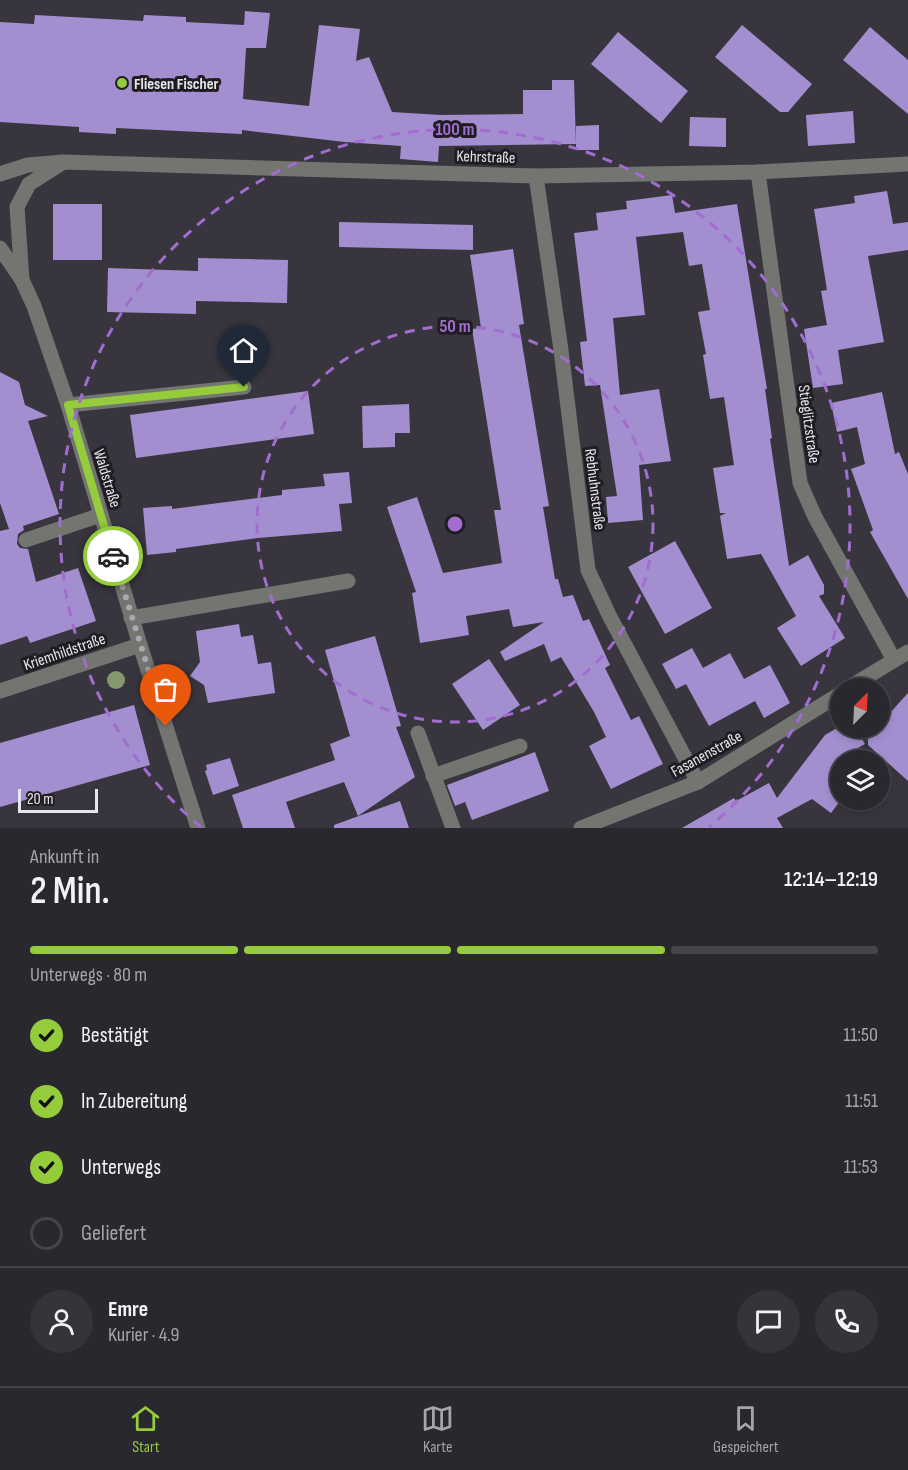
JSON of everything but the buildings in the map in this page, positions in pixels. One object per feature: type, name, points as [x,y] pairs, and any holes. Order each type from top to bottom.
[{"type":"street","name":"Kehrstraße","points":[[0,174],[28,165],[63,162],[536,176],[758,172],[908,164]]},
{"type":"street","points":[[22,280],[17,207],[29,184],[63,162]]},
{"type":"street","name":"Stieglitzstraße","points":[[758,172],[800,483],[815,517],[894,660]]},
{"type":"street","name":"Rebhuhnstraße","points":[[536,176],[561,350],[588,570],[609,615],[698,782]]},
{"type":"street","name":"Waldstraße","points":[[0,248],[22,280],[34,306],[68,405],[131,618],[198,828]]},
{"type":"street","points":[[68,405],[244,387]]},
{"type":"street","points":[[26,540],[101,515]]},
{"type":"street","points":[[131,618],[348,581]]},
{"type":"street","name":"Kriemhildstraße","points":[[0,691],[140,645]]},
{"type":"street","points":[[864,678],[908,652]]},
{"type":"street","name":"Fasanenstraße","points":[[581,828],[698,782],[830,700]]},
{"type":"street","points":[[418,734],[453,828]]},
{"type":"street","points":[[434,776],[520,746]]},
{"type":"way so far","points":[[113,556],[166,726]]},
{"type":"place","name":"Fliesen Fischer","points":[[122,83]]},
{"type":"route","points":[[113,556],[68,405],[244,387]]}]
